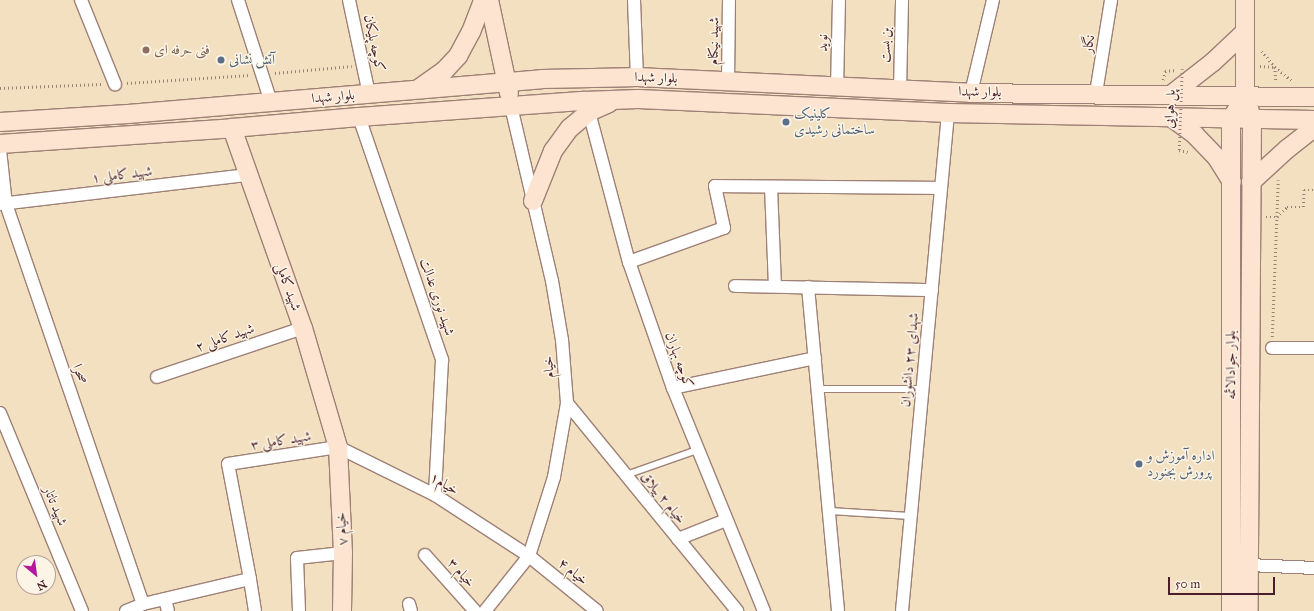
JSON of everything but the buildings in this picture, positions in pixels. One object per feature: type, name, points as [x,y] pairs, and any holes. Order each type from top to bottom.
[{"type":"main road","points":[[417,90],[444,71],[458,56],[471,32],[483,0]]},
{"type":"main road","points":[[489,0],[511,106]]},
{"type":"main road","name":"بلوار جوادالائمه","points":[[1245,0],[1245,97],[1252,120],[1249,611]]},
{"type":"main road","points":[[1172,94],[1213,62],[1245,32]]},
{"type":"main road","name":"بلوار شهدا","points":[[0,122],[128,114],[542,79],[637,77],[837,88],[971,93],[1096,93],[1245,97],[1312,97]]},
{"type":"main road","points":[[533,201],[553,151],[570,128],[593,106],[593,88],[596,80],[600,78]]},
{"type":"main road","points":[[443,87],[449,100],[444,111]]},
{"type":"main road","points":[[1231,119],[1245,97]]},
{"type":"main road","name":"بلوار شهدا","points":[[0,144],[232,128],[511,106],[593,106],[618,100],[948,113],[1314,120]]},
{"type":"main road","points":[[1172,118],[1196,135],[1217,158],[1232,182]]},
{"type":"main road","name":"بلوار جوادالائمه","points":[[1231,119],[1231,611]]},
{"type":"main road","name":"شهید کاملی","points":[[232,128],[303,328],[338,447]]},
{"type":"main road","points":[[1251,182],[1278,157],[1314,128]]},
{"type":"main road","name":"خیام ۷","points":[[338,447],[343,553],[342,611]]},
{"type":"street","points":[[81,0],[115,84]]},
{"type":"street","points":[[238,0],[271,102]]},
{"type":"street","name":"کوچه پلیکان","points":[[349,0],[369,94]]},
{"type":"street","points":[[634,0],[637,77]]},
{"type":"street","name":"شهید نیکنام","points":[[728,81],[729,0]]},
{"type":"street","name":"نوید","points":[[837,88],[840,0]]},
{"type":"street","name":"بن بست","points":[[900,90],[902,0]]},
{"type":"street","points":[[971,93],[993,0]]},
{"type":"street","name":"نگار","points":[[1096,93],[1110,0]]},
{"type":"street","name":"خیام","points":[[485,611],[529,556],[554,478],[567,403],[562,340],[552,281],[511,106]]},
{"type":"street","name":"کوچه بهاران","points":[[593,106],[629,262],[673,388],[697,450],[764,611]]},
{"type":"street","name":"شهدای ۲۳ دانشوران","points":[[902,611],[948,113]]},
{"type":"street","name":"شهید نوری عدالت","points":[[360,117],[442,360],[435,495]]},
{"type":"street","name":"صحرا","points":[[0,150],[3,204],[143,604]]},
{"type":"street","name":"شهید کاملی ۱","points":[[3,204],[248,175]]},
{"type":"street","points":[[629,262],[724,228],[715,186],[941,188]]},
{"type":"street","points":[[771,187],[775,286]]},
{"type":"street","points":[[735,286],[932,290]]},
{"type":"street","points":[[808,287],[838,611]]},
{"type":"street","name":"شهید کاملی ۲","points":[[157,377],[303,328]]},
{"type":"street","points":[[1272,348],[1314,348]]},
{"type":"street","points":[[673,388],[815,358]]},
{"type":"street","name":"خیام ۲ ییلاق","points":[[567,403],[737,611]]},
{"type":"street","name":"شهید تاتار","points":[[0,413],[82,611]]},
{"type":"street","name":"خیام۱","points":[[338,447],[435,495],[529,556]]},
{"type":"street","name":"شهید کاملی ۳","points":[[250,578],[228,464],[338,447]]},
{"type":"street","points":[[678,539],[726,520]]},
{"type":"street","points":[[298,611],[297,558],[343,553]]},
{"type":"street","name":"خیام ۳","points":[[425,555],[475,611]]},
{"type":"street","name":"خیام ۴","points":[[529,556],[597,611]]},
{"type":"street","points":[[1249,565],[1314,568]]},
{"type":"street","points":[[126,611],[143,604],[166,605],[250,578],[255,611]]},
{"type":"lane","points":[[818,389],[922,389]]},
{"type":"lane","points":[[626,475],[697,450]]},
{"type":"lane","points":[[829,511],[911,516]]},
{"type":"path","points":[[1245,32],[1275,67],[1312,97]]},
{"type":"path","points":[[0,88],[115,84],[262,74],[364,65]]},
{"type":"path","name":"پل هوایی","points":[[1165,71],[1182,69],[1178,150]]},
{"type":"path","points":[[1272,348],[1278,157]]},
{"type":"path","points":[[1251,217],[1277,218],[1287,207],[1303,207],[1304,190],[1314,190]]},
{"type":"place","name":"فنی حرفه ای","points":[[146,50]]},
{"type":"place","name":"آتش نشانی","points":[[221,60]]},
{"type":"place","name":"کلینیک ساختمانی رشیدی","points":[[786,122]]},
{"type":"place","name":"اداره آموزش و پرورش بجنورد","points":[[1139,464]]}]
